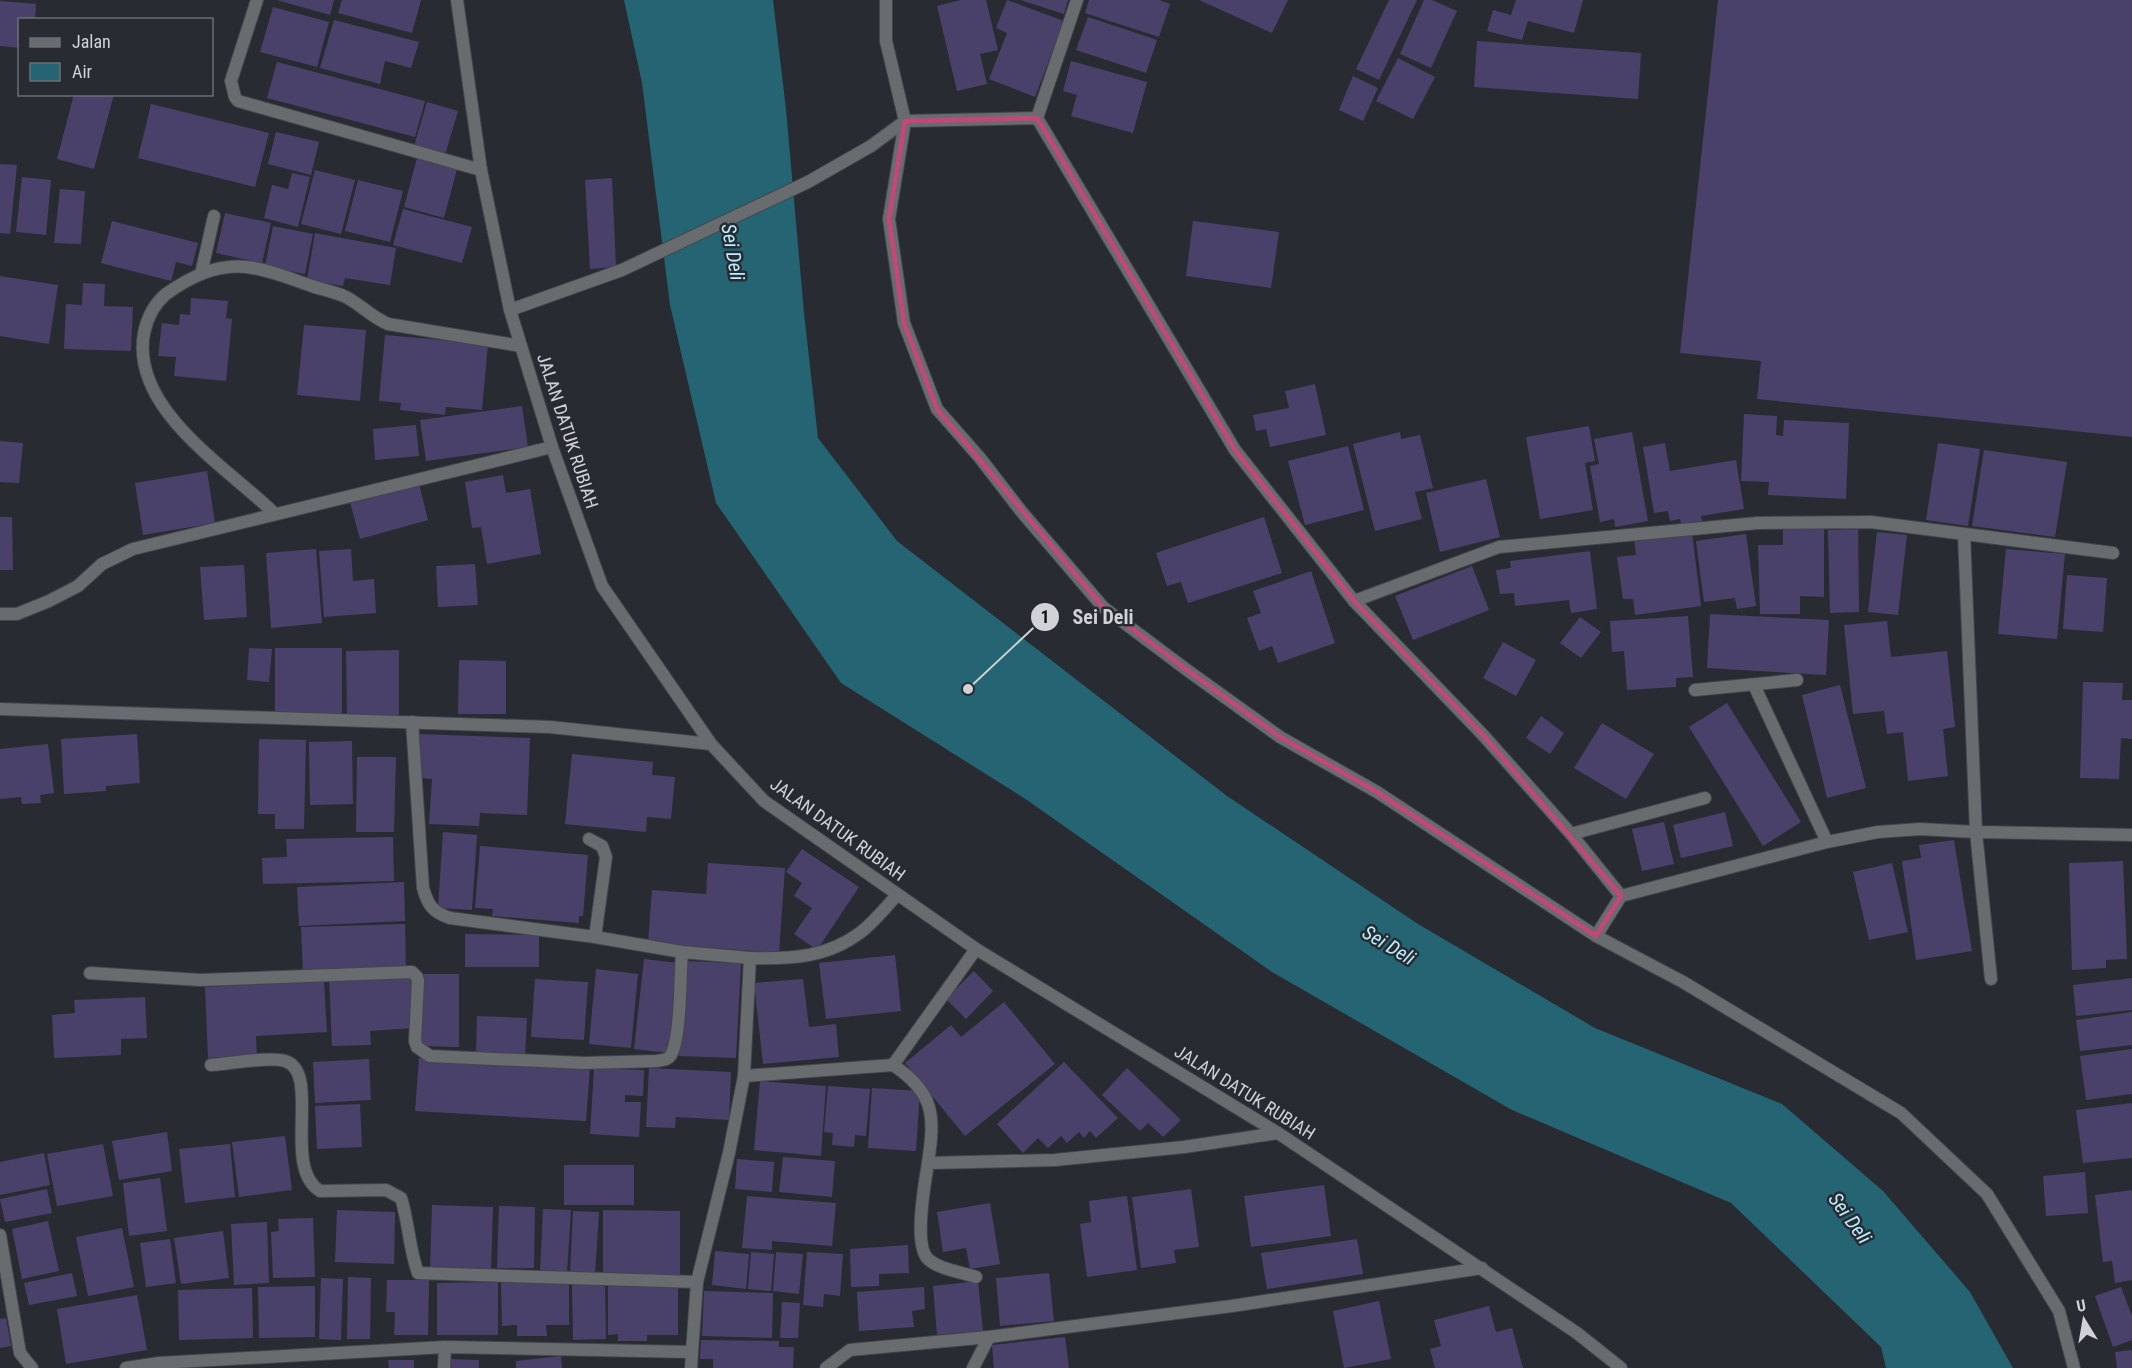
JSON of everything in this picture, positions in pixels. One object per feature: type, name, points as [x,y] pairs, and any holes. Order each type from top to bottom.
[{"type":"street","points":[[257,0],[231,81],[235,98],[238,101],[482,170]]},
{"type":"street","name":"JALAN DATUK RUBIAH","points":[[458,0],[482,170],[510,310],[552,447],[602,586],[711,744],[764,801],[897,895],[976,949],[1278,1132],[1577,1333],[1621,1368]]},
{"type":"street","points":[[886,0],[886,41],[905,121],[889,219],[904,323],[937,409],[1103,607],[1280,737],[1377,792],[1596,936],[1683,982],[1902,1113],[1987,1194],[2059,1311],[2074,1368]]},
{"type":"street","points":[[1077,0],[1037,118],[1235,450],[1354,601],[1483,735],[1571,834],[1621,896]]},
{"type":"street","points":[[510,310],[622,270],[808,182],[871,146],[905,121],[1037,118]]},
{"type":"street","points":[[201,274],[214,216]]},
{"type":"street","points":[[274,513],[253,492],[200,448],[158,398],[146,371],[143,350],[148,319],[163,297],[201,274],[215,269],[248,267],[347,298],[388,324],[521,346]]},
{"type":"street","points":[[0,614],[17,614],[49,601],[78,586],[102,564],[133,549],[552,447]]},
{"type":"street","points":[[1354,601],[1498,547],[1757,523],[1871,522],[2113,553]]},
{"type":"street","points":[[1964,534],[1976,832],[1991,979]]},
{"type":"street","points":[[1695,690],[1797,680]]},
{"type":"street","points":[[1755,685],[1827,842]]},
{"type":"street","points":[[0,709],[550,728],[711,744]]},
{"type":"street","points":[[412,722],[423,888],[427,903],[438,914],[450,918],[595,937],[682,952],[789,959],[833,949],[862,931],[897,895]]},
{"type":"street","points":[[1571,834],[1705,798]]},
{"type":"street","points":[[1596,936],[1621,896],[1827,842],[1878,832],[1920,829],[2132,835]]},
{"type":"street","points":[[589,839],[602,846],[606,857],[595,937]]},
{"type":"street","points":[[893,1065],[976,949]]},
{"type":"street","points":[[90,973],[200,980],[412,972],[418,981],[416,1041],[417,1047],[424,1054],[584,1063],[656,1061],[666,1060],[672,1054],[677,1026],[682,952]]},
{"type":"street","points":[[691,1368],[697,1282],[729,1153],[744,1076],[750,958]]},
{"type":"street","points":[[211,1065],[273,1060],[285,1061],[294,1066],[301,1084],[301,1151],[304,1167],[312,1186],[320,1191],[386,1190],[400,1198],[407,1216],[414,1262],[418,1273],[697,1282]]},
{"type":"street","points":[[744,1076],[893,1065],[905,1073],[921,1088],[930,1108],[932,1136],[920,1216],[923,1249],[928,1258],[940,1266],[976,1277]]},
{"type":"street","points":[[928,1163],[1054,1160],[1184,1146],[1278,1132]]},
{"type":"street","points":[[0,1234],[3,1278],[20,1353],[32,1368]]},
{"type":"street","points":[[826,1368],[850,1350],[989,1337],[1232,1306],[1482,1268]]},
{"type":"street","points":[[973,1368],[989,1337]]},
{"type":"street","points":[[126,1368],[159,1363],[445,1347],[692,1352]]},
{"type":"street","points":[[444,1368],[445,1347]]},
{"type":"highlighted area","points":[[1037,118],[1235,450],[1354,601],[1483,735],[1621,896],[1596,936],[1377,792],[1280,737],[1187,670],[1103,607],[1021,511],[937,409],[904,323],[889,219],[905,121]]},
{"type":"water","points":[[624,0],[773,0],[818,438],[897,541],[1227,796],[1418,924],[1595,1028],[1782,1104],[1883,1191],[1970,1292],[2013,1368],[1886,1368],[1881,1347],[1731,1203],[1512,1110],[1272,972],[1024,798],[841,683],[716,503],[670,305],[642,83]]},
{"type":"building","points":[[277,0],[334,0],[330,15]]},
{"type":"building","points":[[342,0],[421,0],[412,33],[338,13]]},
{"type":"building","points":[[961,0],[986,0],[998,50],[980,54],[987,84],[957,91],[937,6]]},
{"type":"building","points":[[1007,0],[1064,21],[1035,97],[989,79],[1007,33],[996,28]]},
{"type":"building","points":[[1020,0],[1068,0],[1064,14]]},
{"type":"building","points":[[1089,0],[1159,0],[1170,4],[1159,37],[1085,13]]},
{"type":"building","points":[[1199,0],[1288,0],[1272,33]]},
{"type":"building","points":[[1389,0],[1417,0],[1379,80],[1356,69]]},
{"type":"building","points":[[1424,0],[1432,0],[1457,11],[1431,68],[1400,54]]},
{"type":"building","points":[[1516,0],[1583,0],[1574,33],[1528,21],[1522,40],[1487,31],[1493,10],[1511,15]]},
{"type":"building","points":[[1718,0],[2132,0],[2132,437],[1757,399],[1761,361],[1680,353]]},
{"type":"building","points":[[0,1],[36,4],[35,18],[18,18],[18,48],[0,46]]},
{"type":"building","points":[[273,7],[329,22],[317,67],[260,52]]},
{"type":"building","points":[[1088,17],[1157,40],[1146,73],[1076,50]]},
{"type":"building","points":[[334,20],[419,42],[411,68],[385,61],[380,84],[320,68]]},
{"type":"building","points":[[1477,41],[1641,53],[1638,99],[1474,87]]},
{"type":"building","points":[[1398,58],[1435,77],[1413,119],[1376,101]]},
{"type":"building","points":[[1071,61],[1147,82],[1133,133],[1071,116],[1077,95],[1063,91]]},
{"type":"building","points":[[277,62],[425,101],[415,137],[267,98]]},
{"type":"building","points":[[1353,76],[1378,88],[1363,121],[1339,110]]},
{"type":"building","points":[[73,96],[113,96],[94,169],[57,159]]},
{"type":"building","points":[[427,102],[458,111],[445,155],[414,146]]},
{"type":"building","points":[[151,104],[269,133],[255,187],[138,158]]},
{"type":"building","points":[[276,132],[319,142],[311,175],[268,164]]},
{"type":"building","points":[[417,158],[457,169],[444,218],[404,207]]},
{"type":"building","points":[[0,164],[17,165],[10,234],[0,233]]},
{"type":"building","points":[[315,170],[355,180],[341,234],[301,224]]},
{"type":"building","points":[[292,173],[310,177],[298,227],[264,218],[272,185],[288,189]]},
{"type":"building","points":[[22,177],[51,180],[46,235],[16,232]]},
{"type":"building","points":[[612,178],[616,267],[590,269],[585,180]]},
{"type":"building","points":[[358,180],[403,191],[390,242],[345,231]]},
{"type":"building","points":[[60,189],[85,191],[81,244],[54,243]]},
{"type":"building","points":[[403,209],[472,227],[462,263],[393,245]]},
{"type":"building","points":[[225,213],[271,223],[262,263],[216,253]]},
{"type":"building","points":[[112,221],[198,243],[192,266],[176,262],[171,281],[101,263]]},
{"type":"building","points":[[1193,221],[1279,232],[1271,288],[1186,276]]},
{"type":"building","points":[[273,226],[313,234],[305,274],[265,266]]},
{"type":"building","points":[[315,233],[396,248],[390,285],[345,278],[343,286],[307,280]]},
{"type":"building","points":[[0,276],[58,285],[49,344],[0,336]]},
{"type":"building","points":[[83,283],[105,284],[104,306],[133,307],[131,351],[64,349],[66,304],[82,305]]},
{"type":"building","points":[[191,298],[228,301],[226,318],[232,319],[226,381],[174,376],[176,357],[158,356],[162,323],[179,325],[180,314],[190,315]]},
{"type":"building","points":[[304,325],[366,330],[360,401],[297,395]]},
{"type":"building","points":[[385,335],[488,344],[482,410],[446,407],[445,415],[400,410],[401,403],[379,401]]},
{"type":"building","points":[[1315,384],[1326,435],[1270,447],[1266,429],[1256,431],[1253,415],[1289,408],[1285,391]]},
{"type":"building","points":[[522,406],[528,447],[426,461],[420,420]]},
{"type":"building","points":[[1744,414],[1777,416],[1776,435],[1783,436],[1784,420],[1849,423],[1846,499],[1768,495],[1769,482],[1741,481]]},
{"type":"building","points":[[416,425],[419,456],[375,460],[373,429]]},
{"type":"building","points":[[1589,426],[1595,461],[1585,463],[1593,510],[1540,519],[1526,437]]},
{"type":"building","points":[[1400,432],[1401,439],[1420,435],[1433,488],[1415,492],[1422,519],[1375,531],[1353,444]]},
{"type":"building","points":[[1632,432],[1648,521],[1615,527],[1614,519],[1600,522],[1590,466],[1599,464],[1594,439]]},
{"type":"building","points":[[0,441],[23,443],[19,483],[0,482]]},
{"type":"building","points":[[1665,443],[1670,471],[1736,460],[1744,509],[1701,516],[1703,524],[1682,528],[1680,519],[1670,521],[1668,511],[1654,513],[1643,447]]},
{"type":"building","points":[[1938,443],[1980,449],[1968,526],[1926,520]]},
{"type":"building","points":[[1348,446],[1364,510],[1305,525],[1288,461]]},
{"type":"building","points":[[1984,450],[2067,462],[2055,537],[1972,526]]},
{"type":"building","points":[[207,471],[215,523],[143,535],[135,483]]},
{"type":"building","points":[[503,475],[506,493],[530,489],[541,554],[487,564],[481,527],[472,528],[465,482]]},
{"type":"building","points":[[1486,479],[1500,537],[1440,552],[1426,493]]},
{"type":"building","points":[[419,484],[428,520],[360,539],[350,502]]},
{"type":"building","points":[[0,517],[12,517],[13,570],[0,570]]},
{"type":"building","points":[[1264,517],[1282,573],[1188,603],[1181,582],[1167,586],[1156,553]]},
{"type":"building","points":[[1824,525],[1824,597],[1800,596],[1800,614],[1760,614],[1758,545],[1783,545],[1783,526]]},
{"type":"building","points":[[1858,529],[1859,612],[1830,613],[1828,530]]},
{"type":"building","points":[[1692,532],[1701,606],[1635,615],[1633,599],[1623,599],[1617,557],[1636,555],[1634,539]]},
{"type":"building","points":[[1877,532],[1907,535],[1898,615],[1868,612]]},
{"type":"building","points":[[1746,534],[1756,606],[1737,609],[1735,598],[1704,602],[1696,541]]},
{"type":"building","points":[[316,549],[322,623],[271,628],[266,553]]},
{"type":"building","points":[[351,549],[353,581],[374,579],[376,613],[324,617],[319,551]]},
{"type":"building","points":[[2006,549],[2065,554],[2057,639],[1998,634]]},
{"type":"building","points":[[1590,551],[1597,609],[1571,613],[1569,600],[1515,606],[1514,593],[1500,594],[1496,570],[1511,568],[1510,561]]},
{"type":"building","points":[[475,564],[478,605],[438,607],[436,566]]},
{"type":"building","points":[[244,565],[247,617],[204,620],[200,567]]},
{"type":"building","points":[[1472,566],[1489,610],[1413,640],[1395,596]]},
{"type":"building","points":[[1311,571],[1335,643],[1278,663],[1272,646],[1259,651],[1247,618],[1261,613],[1253,591]]},
{"type":"building","points":[[2067,575],[2107,578],[2103,632],[2063,629]]},
{"type":"building","points":[[1710,614],[1829,620],[1826,675],[1707,668]]},
{"type":"building","points":[[1688,616],[1693,677],[1676,678],[1676,687],[1627,690],[1624,651],[1612,652],[1610,621]]},
{"type":"building","points":[[1580,617],[1601,632],[1581,658],[1560,643]]},
{"type":"building","points":[[1887,621],[1891,657],[1947,651],[1955,727],[1943,729],[1948,776],[1908,781],[1903,732],[1887,734],[1884,711],[1853,714],[1844,625]]},
{"type":"building","points":[[1503,642],[1536,660],[1516,696],[1483,678]]},
{"type":"building","points":[[249,648],[272,649],[269,682],[247,680]]},
{"type":"building","points":[[275,648],[342,648],[342,713],[275,713]]},
{"type":"building","points":[[399,650],[399,715],[347,715],[346,651]]},
{"type":"building","points":[[459,660],[506,661],[506,714],[458,714]]},
{"type":"building","points":[[2083,682],[2123,683],[2122,700],[2132,700],[2132,739],[2121,738],[2119,779],[2080,778]]},
{"type":"building","points":[[1840,685],[1866,788],[1827,798],[1802,695]]},
{"type":"building","points":[[1727,703],[1801,822],[1763,846],[1689,727]]},
{"type":"building","points":[[1541,716],[1564,733],[1550,754],[1526,738]]},
{"type":"building","points":[[1602,723],[1654,754],[1626,799],[1574,768]]},
{"type":"building","points":[[137,734],[140,783],[106,786],[106,791],[64,794],[61,739]]},
{"type":"building","points":[[416,734],[530,738],[527,815],[480,813],[479,826],[429,824],[432,779],[420,778]]},
{"type":"building","points":[[259,739],[306,740],[304,829],[275,829],[275,814],[258,814]]},
{"type":"building","points":[[352,741],[353,804],[310,805],[309,742]]},
{"type":"building","points":[[48,744],[54,793],[40,795],[41,803],[22,804],[21,797],[0,799],[0,749]]},
{"type":"building","points":[[572,754],[653,762],[652,775],[675,777],[671,819],[647,817],[646,832],[565,824]]},
{"type":"building","points":[[357,757],[396,757],[394,832],[356,832]]},
{"type":"building","points":[[1725,812],[1733,846],[1681,858],[1673,825]]},
{"type":"building","points":[[1664,822],[1674,864],[1642,871],[1632,829]]},
{"type":"building","points":[[443,832],[477,835],[472,910],[438,908]]},
{"type":"building","points":[[393,837],[394,881],[263,884],[262,858],[287,857],[286,839]]},
{"type":"building","points":[[1954,840],[1972,951],[1916,960],[1902,861],[1921,858],[1919,845]]},
{"type":"building","points":[[480,846],[588,855],[583,916],[579,916],[579,923],[492,916],[493,909],[475,908]]},
{"type":"building","points":[[802,849],[859,887],[817,950],[794,934],[812,908],[794,896],[802,883],[786,872]]},
{"type":"building","points":[[2123,861],[2127,959],[2106,960],[2106,968],[2072,970],[2069,863]]},
{"type":"building","points":[[708,863],[785,868],[779,953],[648,943],[652,890],[706,894]]},
{"type":"building","points":[[1892,863],[1908,932],[1869,940],[1853,872]]},
{"type":"building","points":[[404,882],[405,921],[299,926],[297,887]]},
{"type":"building","points":[[405,924],[406,972],[303,975],[301,927]]},
{"type":"building","points":[[465,934],[539,935],[539,967],[465,967]]},
{"type":"building","points":[[895,955],[901,1011],[826,1019],[819,963]]},
{"type":"building","points":[[644,959],[678,963],[668,1053],[634,1049]]},
{"type":"building","points":[[683,961],[741,963],[736,1058],[679,1056]]},
{"type":"building","points":[[596,969],[638,974],[631,1048],[589,1044]]},
{"type":"building","points":[[974,971],[993,991],[966,1019],[946,999]]},
{"type":"building","points":[[412,974],[414,1028],[370,1031],[371,1045],[332,1046],[329,978]]},
{"type":"building","points":[[419,974],[459,974],[459,1047],[419,1046]]},
{"type":"building","points":[[2132,978],[2132,1010],[2076,1016],[2073,985]]},
{"type":"building","points":[[535,979],[588,982],[584,1040],[531,1037]]},
{"type":"building","points":[[803,979],[809,1027],[836,1024],[839,1057],[763,1064],[754,983]]},
{"type":"building","points":[[324,981],[327,1032],[256,1036],[257,1056],[208,1058],[205,987]]},
{"type":"building","points":[[145,997],[147,1038],[121,1039],[121,1055],[54,1058],[52,1015],[75,1013],[74,1000]]},
{"type":"building","points":[[1004,1002],[1055,1064],[965,1136],[905,1063],[951,1025],[961,1037]]},
{"type":"building","points":[[2132,1012],[2132,1045],[2080,1051],[2076,1020]]},
{"type":"building","points":[[477,1016],[527,1018],[525,1056],[476,1054]]},
{"type":"building","points":[[2132,1049],[2132,1094],[2086,1100],[2080,1056]]},
{"type":"building","points":[[419,1058],[590,1068],[586,1121],[415,1111]]},
{"type":"building","points":[[369,1059],[371,1100],[315,1103],[313,1062]]},
{"type":"building","points":[[1064,1062],[1118,1118],[1096,1138],[1090,1131],[1084,1138],[1079,1132],[1067,1143],[1061,1136],[1048,1148],[1038,1138],[1023,1153],[997,1124]]},
{"type":"building","points":[[594,1068],[644,1070],[643,1096],[625,1095],[625,1102],[641,1102],[639,1137],[590,1134]]},
{"type":"building","points":[[649,1068],[731,1072],[729,1120],[676,1117],[675,1128],[646,1127]]},
{"type":"building","points":[[1127,1068],[1181,1120],[1163,1137],[1148,1123],[1140,1131],[1102,1095]]},
{"type":"building","points":[[760,1081],[826,1086],[821,1156],[754,1150]]},
{"type":"building","points":[[828,1086],[870,1089],[866,1136],[855,1135],[854,1147],[832,1145],[833,1133],[824,1132]]},
{"type":"building","points":[[872,1088],[920,1091],[916,1151],[868,1148]]},
{"type":"building","points":[[2132,1103],[2132,1158],[2083,1163],[2076,1110]]},
{"type":"building","points":[[360,1104],[362,1147],[317,1149],[315,1106]]},
{"type":"building","points":[[167,1132],[172,1171],[119,1180],[112,1141]]},
{"type":"building","points":[[285,1136],[292,1190],[239,1197],[232,1142]]},
{"type":"building","points":[[103,1144],[113,1196],[57,1206],[47,1154]]},
{"type":"building","points":[[230,1144],[235,1197],[185,1203],[179,1149]]},
{"type":"building","points":[[44,1153],[50,1185],[0,1195],[0,1162]]},
{"type":"building","points":[[783,1157],[835,1161],[832,1197],[779,1192]]},
{"type":"building","points":[[737,1159],[774,1162],[772,1192],[735,1189]]},
{"type":"building","points":[[564,1165],[634,1165],[634,1205],[564,1205]]},
{"type":"building","points":[[2085,1172],[2088,1213],[2046,1216],[2043,1176]]},
{"type":"building","points":[[160,1178],[167,1231],[129,1236],[123,1183]]},
{"type":"building","points":[[1324,1185],[1331,1236],[1251,1247],[1244,1196]]},
{"type":"building","points":[[47,1189],[52,1213],[5,1222],[0,1199]]},
{"type":"building","points":[[1191,1189],[1199,1247],[1174,1250],[1176,1263],[1141,1268],[1132,1197]]},
{"type":"building","points":[[2132,1190],[2132,1280],[2115,1283],[2112,1261],[2103,1262],[2095,1195]]},
{"type":"building","points":[[747,1196],[836,1203],[832,1246],[772,1241],[772,1250],[742,1248]]},
{"type":"building","points":[[1127,1196],[1137,1270],[1087,1277],[1080,1224],[1091,1222],[1089,1201]]},
{"type":"building","points":[[990,1203],[1000,1264],[970,1269],[966,1248],[943,1252],[937,1212]]},
{"type":"building","points":[[432,1205],[493,1207],[491,1271],[430,1270]]},
{"type":"building","points":[[499,1206],[535,1207],[534,1268],[497,1268]]},
{"type":"building","points":[[543,1209],[571,1210],[567,1273],[540,1272]]},
{"type":"building","points":[[337,1210],[395,1212],[394,1264],[335,1262]]},
{"type":"building","points":[[603,1210],[680,1211],[680,1278],[603,1277]]},
{"type":"building","points":[[573,1211],[599,1212],[595,1274],[570,1272]]},
{"type":"building","points":[[313,1218],[315,1277],[273,1278],[271,1232],[279,1231],[278,1219]]},
{"type":"building","points":[[48,1221],[59,1271],[22,1279],[12,1229]]},
{"type":"building","points":[[267,1222],[269,1283],[234,1285],[231,1224]]},
{"type":"building","points":[[122,1228],[134,1287],[88,1296],[76,1237]]},
{"type":"building","points":[[223,1231],[229,1278],[181,1284],[174,1238]]},
{"type":"building","points":[[170,1239],[176,1283],[146,1287],[140,1243]]},
{"type":"building","points":[[1357,1239],[1363,1274],[1267,1289],[1261,1253]]},
{"type":"building","points":[[908,1245],[909,1273],[879,1274],[879,1286],[851,1287],[850,1249]]},
{"type":"building","points":[[715,1251],[749,1254],[746,1289],[712,1285]]},
{"type":"building","points":[[751,1252],[774,1254],[771,1291],[748,1289]]},
{"type":"building","points":[[776,1252],[803,1254],[799,1294],[773,1291]]},
{"type":"building","points":[[807,1252],[843,1254],[840,1296],[824,1294],[823,1307],[803,1305]]},
{"type":"building","points":[[72,1273],[77,1296],[29,1305],[24,1283]]},
{"type":"building","points":[[1049,1273],[1054,1321],[1000,1326],[996,1278]]},
{"type":"building","points":[[348,1277],[371,1278],[370,1339],[347,1339]]},
{"type":"building","points":[[321,1278],[343,1279],[341,1340],[319,1339]]},
{"type":"building","points":[[387,1280],[429,1280],[428,1335],[394,1335],[395,1312],[386,1312]]},
{"type":"building","points":[[978,1281],[983,1331],[937,1335],[933,1286]]},
{"type":"building","points":[[498,1282],[498,1335],[437,1335],[437,1283]]},
{"type":"building","points":[[501,1282],[569,1282],[569,1325],[546,1325],[547,1336],[517,1336],[517,1325],[502,1326]]},
{"type":"building","points":[[605,1282],[606,1339],[573,1340],[572,1283]]},
{"type":"building","points":[[608,1284],[678,1285],[678,1335],[647,1335],[647,1341],[618,1341],[618,1334],[608,1335]]},
{"type":"building","points":[[315,1286],[315,1337],[259,1338],[258,1287]]},
{"type":"building","points":[[924,1287],[925,1309],[912,1311],[914,1327],[859,1331],[857,1292]]},
{"type":"building","points":[[2121,1287],[2132,1316],[2132,1340],[2113,1347],[2095,1296]]},
{"type":"building","points":[[252,1288],[253,1338],[179,1340],[178,1290]]},
{"type":"building","points":[[704,1291],[773,1293],[772,1338],[702,1336]]},
{"type":"building","points":[[137,1295],[147,1350],[66,1364],[57,1309]]},
{"type":"building","points":[[1379,1301],[1391,1359],[1344,1368],[1333,1311]]},
{"type":"building","points":[[782,1302],[800,1303],[798,1338],[780,1338]]},
{"type":"building","points":[[1489,1306],[1496,1332],[1512,1328],[1523,1368],[1435,1368],[1430,1349],[1441,1346],[1434,1320]]},
{"type":"building","points":[[6,1318],[11,1346],[0,1348],[0,1319]]},
{"type":"building","points":[[1065,1337],[1069,1368],[994,1368],[992,1345]]},
{"type":"building","points":[[701,1340],[779,1341],[779,1347],[794,1347],[793,1368],[713,1368],[713,1359],[700,1359]]},
{"type":"building","points":[[2132,1350],[2132,1368],[2117,1368],[2115,1352]]},
{"type":"building","points":[[561,1356],[562,1368],[516,1368],[516,1361]]},
{"type":"building","points":[[448,1359],[479,1360],[479,1368],[448,1368]]},
{"type":"building","points":[[388,1360],[414,1360],[414,1368],[389,1368]]},
{"type":"place","name":"Sei Deli","points":[[968,689]]}]
